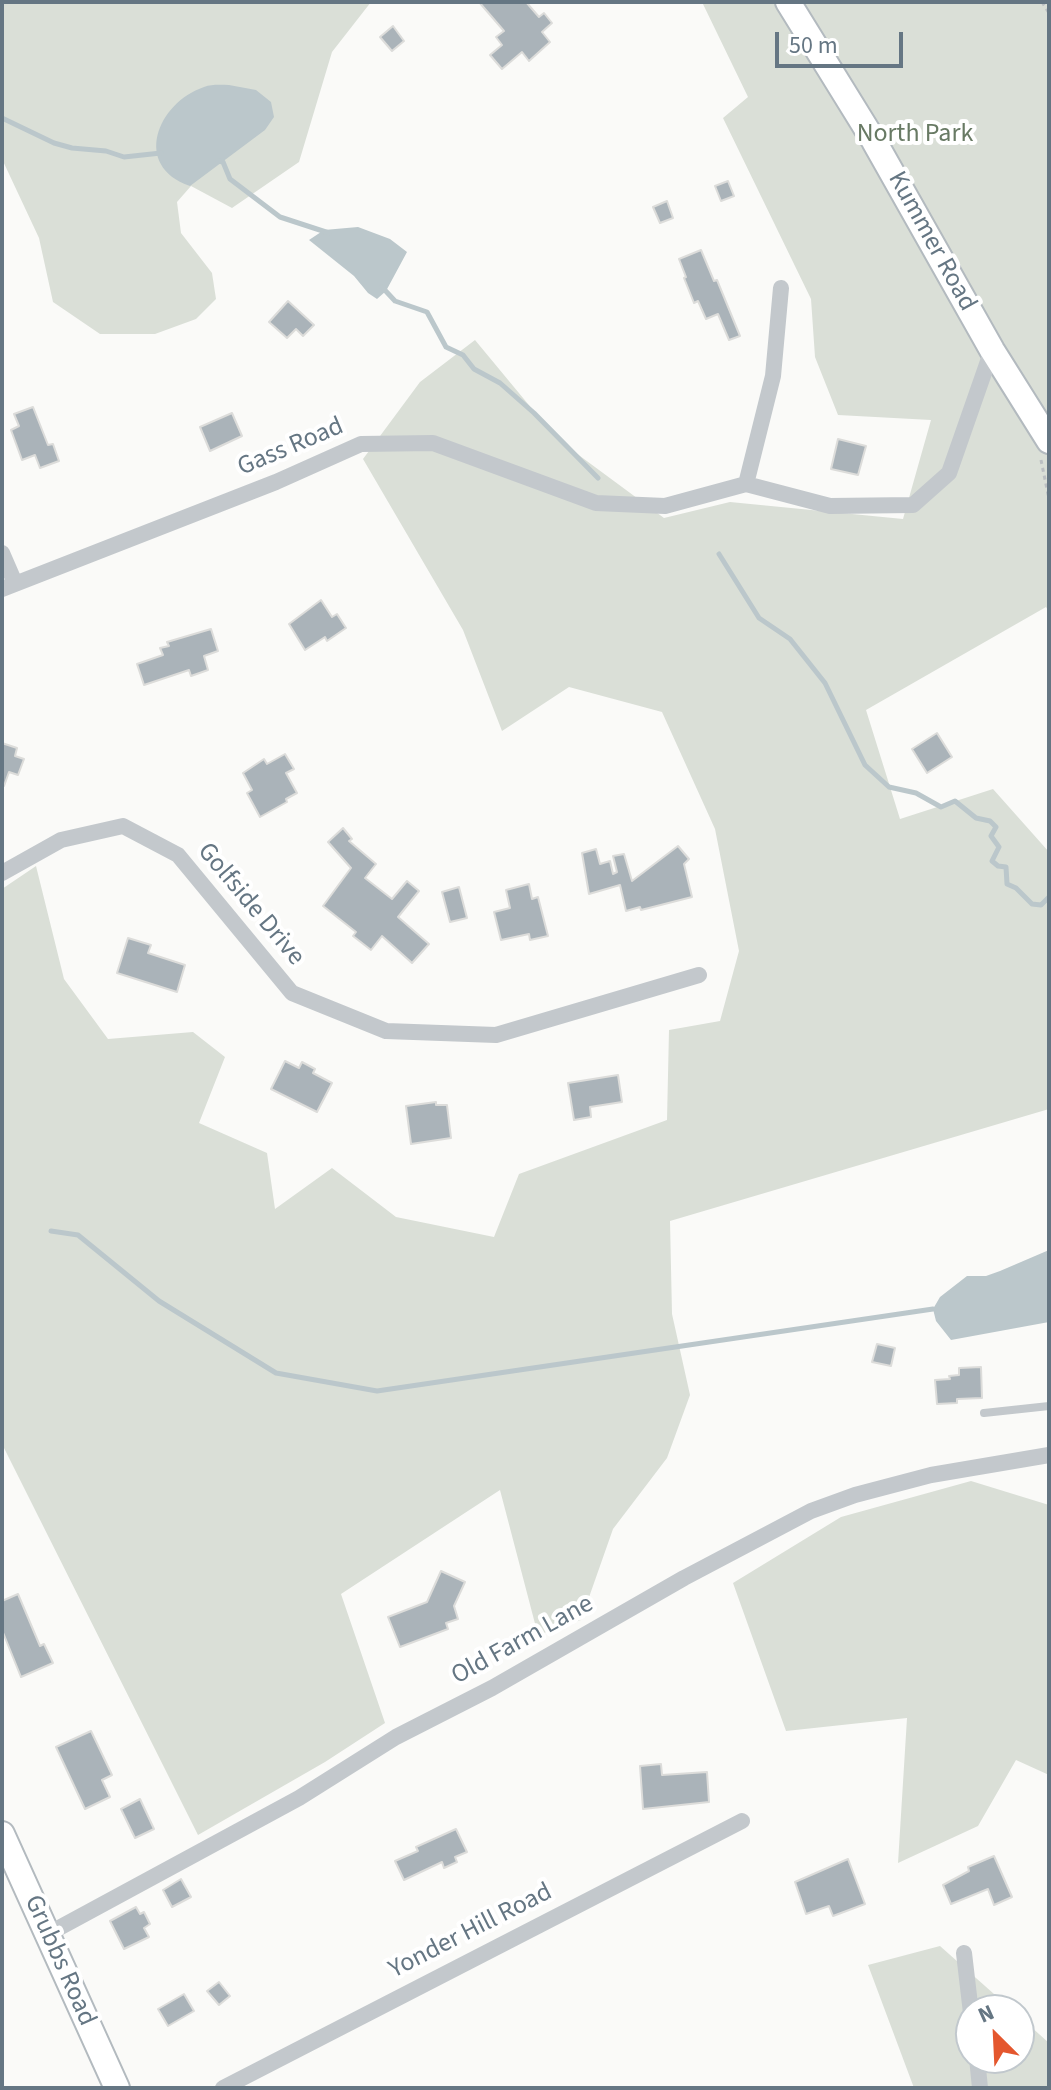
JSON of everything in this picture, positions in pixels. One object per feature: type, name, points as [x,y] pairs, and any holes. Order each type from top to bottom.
[{"type":"street","name":"Kummer Road","points":[[788,2],[874,141],[992,350],[1049,441]]},
{"type":"street","points":[[746,484],[773,376],[781,288]]},
{"type":"street","name":"Gass Road","points":[[9,586],[276,482],[361,444],[433,443],[596,503],[665,506],[746,484],[830,506],[913,505],[949,473],[992,350]]},
{"type":"street","points":[[2,553],[9,586]]},
{"type":"street","name":"Golfside Drive","points":[[2,873],[61,840],[123,826],[178,855],[292,993],[386,1031],[496,1035],[699,975]]},
{"type":"street","name":"Old Farm Lane","points":[[46,1935],[299,1798],[396,1737],[492,1688],[684,1578],[811,1511],[886,1486],[1049,1455]]},
{"type":"street","name":"Yonder Hill Road","points":[[223,2088],[742,1821]]},
{"type":"street","name":"Grubbs Road","points":[[2,1834],[117,2088]]},
{"type":"street","points":[[964,1953],[969,1994]]},
{"type":"lane","points":[[984,1413],[1049,1406]]},
{"type":"path","points":[[1042,2],[1049,13]]},
{"type":"green space","points":[[2,2],[371,2],[332,52],[299,162],[232,208],[191,186],[177,202],[181,233],[212,273],[216,299],[196,319],[155,334],[100,334],[53,302],[39,238],[2,159]]},
{"type":"green space","name":"North Park","points":[[702,2],[1049,2],[1049,612],[1046,607],[866,710],[900,819],[993,789],[1049,852],[1049,1109],[670,1221],[672,1314],[690,1395],[667,1458],[613,1529],[581,1620],[538,1635],[500,1490],[341,1594],[385,1723],[325,1762],[198,1835],[2,1444],[2,889],[36,866],[64,979],[108,1039],[193,1032],[225,1057],[199,1123],[267,1153],[275,1209],[332,1168],[396,1217],[494,1237],[519,1174],[667,1120],[669,1030],[720,1021],[739,951],[715,829],[662,712],[569,687],[502,731],[463,630],[363,459],[420,382],[475,340],[557,439],[664,518],[730,502],[903,519],[931,420],[838,415],[815,357],[811,299],[723,118],[748,97]]},
{"type":"green space","points":[[971,1481],[1049,1505],[1049,1775],[1016,1760],[978,1826],[898,1863],[907,1718],[786,1731],[733,1583],[841,1517]]},
{"type":"green space","points":[[940,1946],[994,1994],[955,1994],[955,2074],[1035,2074],[1035,2030],[1049,2043],[1049,2088],[914,2088],[868,1965]]},
{"type":"shaded area","points":[[229,85],[256,90],[271,102],[274,117],[265,130],[190,186],[172,177],[161,164],[157,150],[158,135],[174,106],[188,95],[207,86]]},
{"type":"shaded area","points":[[358,227],[390,239],[407,252],[386,291],[377,299],[309,240],[324,230]]},
{"type":"shaded area","points":[[1049,1250],[1049,1322],[951,1340],[936,1321],[933,1309],[940,1297],[967,1276],[986,1276]]},
{"type":"building","points":[[479,2],[526,2],[539,17],[544,13],[552,23],[542,32],[550,42],[529,61],[522,52],[502,69],[490,55],[502,45],[496,37],[504,31]]},
{"type":"building","points":[[393,26],[404,41],[392,51],[380,37]]},
{"type":"building","points":[[728,181],[734,196],[721,201],[715,186]]},
{"type":"building","points":[[667,201],[673,218],[660,223],[653,207]]},
{"type":"building","points":[[701,250],[740,336],[729,340],[718,314],[706,319],[698,301],[694,303],[679,259]]},
{"type":"building","points":[[288,301],[314,325],[303,336],[296,329],[287,338],[269,322]]},
{"type":"building","points":[[33,407],[48,445],[53,444],[59,461],[40,468],[35,455],[22,460],[11,430],[19,426],[14,414]]},
{"type":"building","points":[[232,413],[242,436],[210,451],[200,427]]},
{"type":"building","points":[[838,439],[866,446],[858,475],[831,469]]},
{"type":"building","points":[[321,600],[332,617],[337,614],[346,628],[327,641],[325,637],[305,650],[289,624]]},
{"type":"building","points":[[211,629],[218,651],[204,656],[208,670],[191,676],[189,670],[144,685],[137,664],[163,655],[160,648],[169,646],[167,642]]},
{"type":"building","points":[[937,733],[952,757],[927,773],[912,749]]},
{"type":"building","points":[[2,743],[17,748],[15,756],[24,759],[18,775],[9,772],[4,786],[2,785]]},
{"type":"building","points":[[285,754],[294,769],[286,773],[297,793],[260,817],[247,793],[252,790],[243,773],[264,759],[267,764]]},
{"type":"building","points":[[343,828],[352,839],[349,841],[376,864],[365,878],[392,899],[407,881],[419,891],[398,917],[429,944],[412,963],[382,936],[371,950],[353,936],[356,932],[323,906],[351,868],[328,842]]},
{"type":"building","points":[[678,846],[689,859],[684,864],[692,897],[626,911],[620,885],[589,894],[582,853],[596,849],[600,864],[610,861],[613,874],[617,872],[613,856],[624,854],[632,881]]},
{"type":"building","points":[[529,884],[532,899],[538,897],[548,936],[530,940],[529,934],[501,940],[494,912],[510,908],[506,890]]},
{"type":"building","points":[[459,887],[467,918],[450,922],[442,892]]},
{"type":"building","points":[[128,938],[151,945],[148,953],[185,965],[177,992],[117,973]]},
{"type":"building","points":[[285,1061],[299,1068],[302,1062],[315,1069],[313,1073],[332,1083],[317,1112],[271,1089]]},
{"type":"building","points":[[618,1075],[622,1102],[590,1107],[591,1117],[574,1120],[568,1083]]},
{"type":"building","points":[[436,1102],[436,1105],[447,1105],[451,1138],[411,1144],[406,1106]]},
{"type":"building","points":[[877,1344],[895,1348],[891,1366],[872,1362]]},
{"type":"building","points":[[981,1367],[982,1398],[937,1404],[935,1380],[959,1375],[959,1368]]},
{"type":"building","points":[[441,1571],[465,1582],[454,1606],[458,1619],[446,1623],[448,1629],[400,1647],[388,1617],[427,1602]]},
{"type":"building","points":[[18,1594],[40,1646],[44,1644],[53,1663],[21,1677],[2,1630],[2,1601]]},
{"type":"building","points":[[91,1731],[112,1775],[102,1780],[110,1797],[85,1809],[56,1747]]},
{"type":"building","points":[[661,1764],[662,1775],[707,1772],[709,1802],[643,1809],[640,1766]]},
{"type":"building","points":[[140,1799],[154,1829],[135,1838],[121,1809]]},
{"type":"building","points":[[456,1829],[467,1852],[455,1857],[457,1862],[444,1868],[442,1862],[404,1880],[395,1861],[418,1851],[416,1847]]},
{"type":"building","points":[[994,1856],[1012,1897],[994,1905],[988,1889],[951,1904],[943,1885],[969,1871],[968,1867]]},
{"type":"building","points":[[848,1859],[865,1904],[833,1916],[829,1906],[806,1914],[795,1882]]},
{"type":"building","points":[[181,1879],[191,1897],[172,1907],[163,1890]]},
{"type":"building","points":[[136,1907],[140,1914],[144,1912],[150,1924],[144,1928],[149,1937],[124,1949],[110,1921]]},
{"type":"building","points":[[219,1982],[230,1996],[219,2005],[207,1991]]},
{"type":"building","points":[[184,1994],[194,2011],[168,2026],[158,2009]]},
{"type":"waterway","points":[[2,118],[54,143],[72,148],[106,151],[124,157],[161,153]]},
{"type":"waterway","points":[[218,161],[223,162],[230,179],[280,217],[329,233]]},
{"type":"waterway","points":[[382,287],[395,301],[427,312],[446,347],[463,355],[474,369],[500,383],[598,478]]},
{"type":"waterway","points":[[719,554],[759,618],[790,639],[825,683],[865,765],[889,787],[916,793],[941,807],[955,801],[976,818],[990,821],[996,827],[991,836],[999,847],[992,861],[1006,867],[1007,884],[1016,888],[1032,904],[1041,905],[1049,897]]},
{"type":"waterway","points":[[51,1231],[78,1235],[159,1301],[276,1373],[377,1391],[933,1309]]}]
